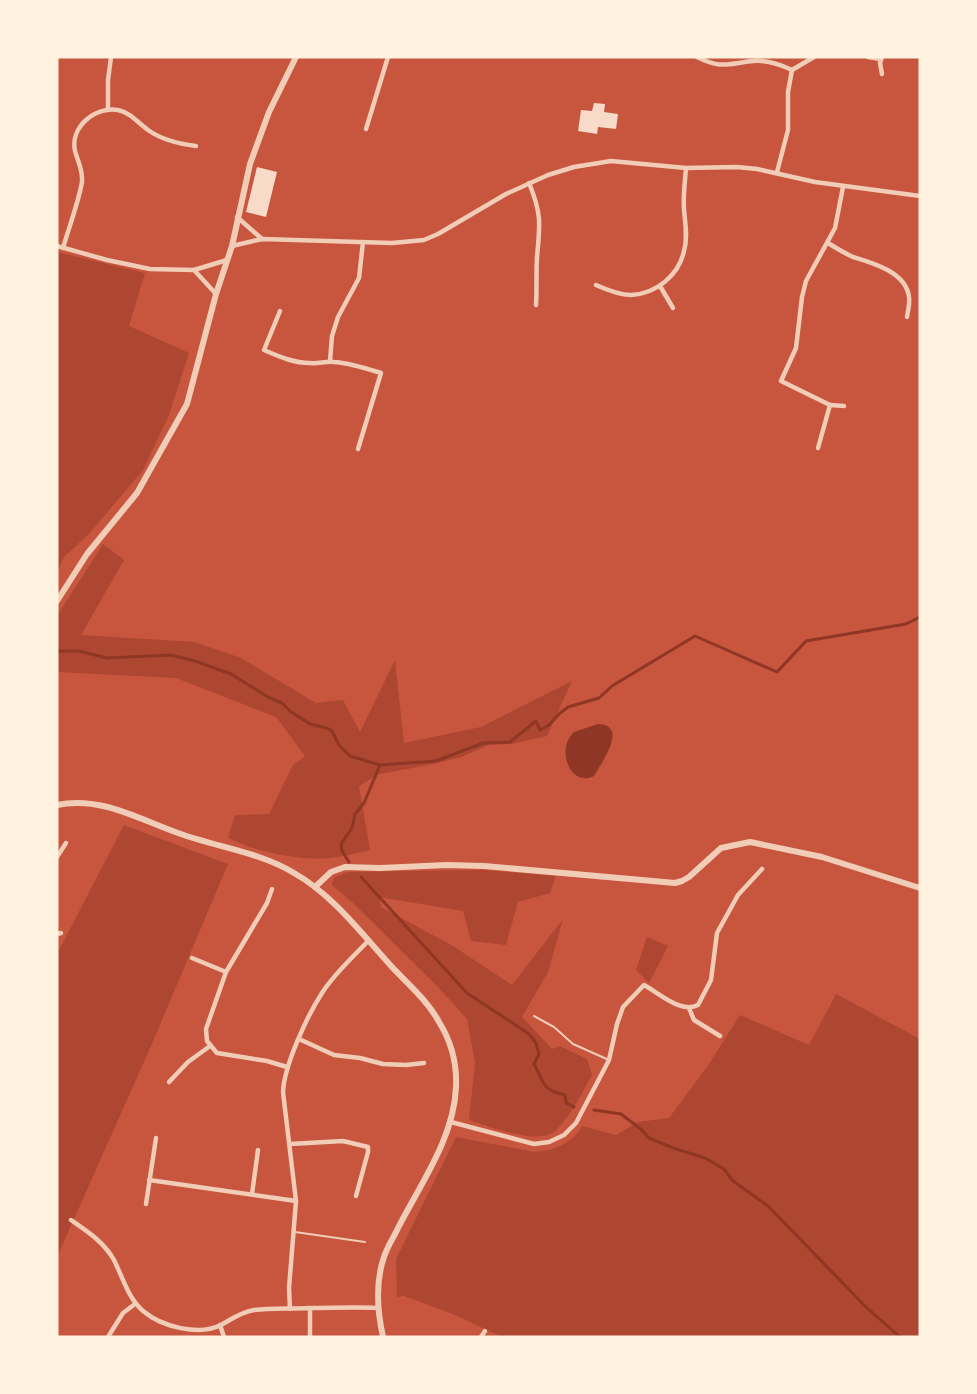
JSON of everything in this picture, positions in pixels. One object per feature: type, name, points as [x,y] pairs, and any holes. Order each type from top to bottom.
[{"type":"street","points":[[108,110],[111,57]]},
{"type":"street","points":[[57,601],[87,554],[137,493],[187,404],[216,294],[232,246],[250,164],[269,112],[296,57]]},
{"type":"street","points":[[366,129],[388,57]]},
{"type":"street","points":[[697,57],[719,65],[761,61],[778,64],[792,70]]},
{"type":"street","points":[[777,172],[788,130],[788,92],[792,70],[814,57]]},
{"type":"street","points":[[868,57],[881,58],[882,74]]},
{"type":"street","points":[[196,146],[158,136],[132,116],[118,110],[108,110],[90,116],[83,122],[78,132],[75,150],[82,170],[82,183],[60,247],[150,269],[194,270],[227,260]]},
{"type":"street","points":[[232,246],[262,239],[392,243],[424,240],[529,183],[574,167],[604,161],[686,168],[736,167],[777,172],[843,187],[920,196]]},
{"type":"street","points":[[596,285],[620,294],[633,295],[660,286],[675,271],[684,252],[686,230],[683,208],[686,168]]},
{"type":"street","points":[[529,183],[537,202],[540,220],[537,305]]},
{"type":"street","points":[[843,187],[838,220],[828,243],[806,281],[796,348],[781,381],[830,405],[844,406]]},
{"type":"street","points":[[237,218],[262,239]]},
{"type":"street","points":[[330,361],[332,336],[338,317],[359,278],[363,242]]},
{"type":"street","points":[[828,243],[844,253],[886,268],[906,289],[909,301],[907,317]]},
{"type":"street","points":[[194,270],[216,294]]},
{"type":"street","points":[[660,286],[673,308]]},
{"type":"street","points":[[280,311],[264,350],[307,363],[330,361],[381,372],[358,448]]},
{"type":"street","points":[[818,448],[830,405]]},
{"type":"street","points":[[57,805],[94,803],[126,811],[180,834],[271,861],[295,873],[315,887],[432,1010],[445,1032],[453,1055],[456,1075],[455,1106],[439,1150],[384,1256],[378,1286],[377,1308],[383,1337]]},
{"type":"street","points":[[315,887],[331,872],[345,867],[495,867],[675,882],[689,877],[721,848],[750,842],[822,857],[920,888]]},
{"type":"street","points":[[57,857],[66,843]]},
{"type":"street","points":[[451,1122],[525,1143],[542,1144],[557,1140],[570,1130],[576,1123],[609,1060],[623,1007],[644,985],[681,1006],[689,1008],[698,1005],[711,980],[715,940],[722,922],[738,895],[762,868]]},
{"type":"street","points":[[272,889],[267,903],[225,972],[206,1029],[206,1038],[210,1046],[221,1054],[259,1059],[287,1067]]},
{"type":"street","points":[[290,1308],[289,1288],[296,1201],[283,1092],[287,1067],[321,994],[368,941]]},
{"type":"street","points":[[192,958],[225,972]]},
{"type":"street","points":[[689,1008],[694,1020],[720,1036]]},
{"type":"street","points":[[299,1039],[334,1055],[395,1065],[424,1063]]},
{"type":"street","points":[[169,1082],[188,1062],[210,1046]]},
{"type":"street","points":[[146,1204],[156,1138]]},
{"type":"street","points":[[291,1144],[343,1141],[364,1144],[368,1147],[369,1152],[356,1196]]},
{"type":"street","points":[[252,1194],[258,1150]]},
{"type":"street","points":[[149,1180],[296,1201]]},
{"type":"street","points":[[71,1220],[99,1240],[110,1254],[135,1304],[155,1319],[186,1329],[206,1330],[245,1312],[345,1306],[377,1308]]},
{"type":"street","points":[[108,1337],[123,1313],[135,1304]]},
{"type":"street","points":[[310,1308],[310,1337]]},
{"type":"street","points":[[220,1325],[224,1337]]},
{"type":"street","points":[[481,1337],[485,1331]]},
{"type":"lane","points":[[534,1016],[554,1027],[573,1044],[609,1060]]},
{"type":"lane","points":[[295,1232],[365,1242]]},
{"type":"shaded area","points":[[57,252],[145,273],[129,326],[189,353],[169,415],[143,470],[89,534],[64,557],[57,571]]},
{"type":"shaded area","points":[[103,544],[124,560],[81,635],[194,642],[241,658],[316,703],[343,700],[360,732],[395,660],[404,743],[481,727],[572,681],[547,736],[511,744],[489,745],[461,757],[379,774],[359,786],[370,850],[317,859],[262,851],[228,837],[235,815],[269,814],[293,765],[305,756],[276,717],[176,678],[57,672],[57,616]]},
{"type":"shaded area","points":[[598,724],[607,726],[612,731],[611,745],[594,776],[578,777],[568,765],[566,748],[568,740],[574,732]]},
{"type":"shaded area","points":[[124,825],[228,864],[151,1046],[57,1257],[57,954]]},
{"type":"shaded area","points":[[484,870],[556,876],[550,893],[518,902],[506,945],[471,941],[463,911],[379,897],[381,907],[453,946],[512,985],[563,919],[548,972],[522,1017],[552,1049],[560,1046],[587,1059],[592,1075],[564,1122],[552,1133],[544,1136],[511,1133],[469,1120],[475,1063],[467,1019],[437,986],[332,885],[334,878],[347,872]]},
{"type":"shaded area","points":[[647,937],[668,946],[649,983],[636,970]]},
{"type":"shaded area","points":[[836,994],[920,1039],[920,1337],[502,1337],[453,1314],[404,1296],[397,1297],[396,1259],[456,1137],[535,1152],[549,1150],[568,1142],[582,1126],[616,1135],[638,1122],[669,1118],[709,1064],[740,1015],[809,1045]]},
{"type":"building","points":[[594,103],[605,104],[604,112],[618,114],[616,129],[598,127],[597,134],[578,131],[581,110],[592,111]]},
{"type":"building","points":[[257,167],[277,172],[266,217],[246,212]]},
{"type":"waterway","points":[[57,651],[79,651],[107,658],[171,655],[195,661],[231,674],[282,703],[310,724],[332,731],[339,745],[350,756],[380,765],[436,761],[483,743],[510,742],[536,721],[540,730],[549,725],[568,707],[599,698],[612,686],[695,636],[777,672],[806,641],[906,624],[920,617]]},
{"type":"waterway","points":[[349,862],[342,851],[341,844],[352,828],[355,814],[364,803],[380,765]]},
{"type":"waterway","points":[[361,877],[467,993],[529,1034],[536,1043],[539,1054],[534,1064],[542,1081],[548,1088],[565,1095],[566,1103],[574,1107]]},
{"type":"waterway","points":[[594,1110],[621,1114],[649,1138],[705,1158],[724,1169],[733,1181],[768,1206],[866,1307],[900,1337]]}]
